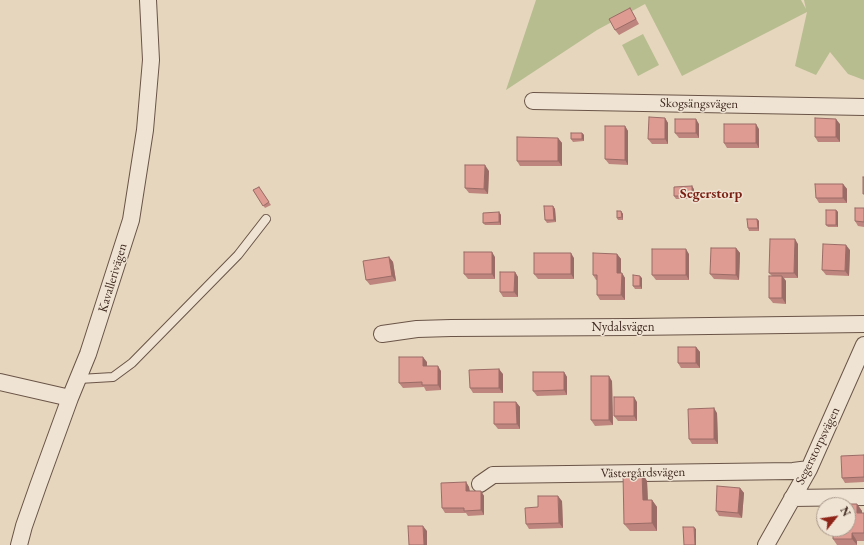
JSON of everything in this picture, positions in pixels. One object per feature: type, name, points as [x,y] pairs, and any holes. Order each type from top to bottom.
[{"type":"street","name":"Kavallerivägen","points":[[19,545],[24,526],[70,398],[79,379],[131,220],[145,130],[151,60],[148,0]]},
{"type":"street","name":"Skogsängsvägen","points":[[533,101],[864,107]]},
{"type":"street","name":"Nydalsvägen","points":[[382,334],[417,329],[444,328],[864,324]]},
{"type":"street","name":"Segerstorpsvägen","points":[[766,545],[809,469],[864,345]]},
{"type":"street","points":[[0,382],[70,398]]},
{"type":"street","name":"Västergårdsvägen","points":[[480,484],[493,475],[793,471],[809,469]]},
{"type":"street","points":[[792,498],[864,498]]},
{"type":"lane","points":[[79,379],[113,377],[132,363],[238,255],[266,219]]},
{"type":"green space","points":[[536,0],[801,0],[806,9],[804,0],[864,0],[864,80],[848,74],[830,52],[816,75],[795,66],[807,12],[682,76],[645,4],[597,30],[506,90]]},
{"type":"green space","points":[[643,34],[659,65],[638,76],[622,45]]},
{"type":"building","points":[[630,8],[636,19],[615,30],[609,19]]},
{"type":"building","points":[[649,117],[665,118],[665,139],[648,139]]},
{"type":"building","points":[[815,118],[836,119],[836,137],[815,137]]},
{"type":"building","points":[[675,119],[696,119],[696,133],[675,133]]},
{"type":"building","points":[[724,124],[756,124],[756,143],[724,143]]},
{"type":"building","points":[[605,126],[625,126],[625,160],[605,159]]},
{"type":"building","points":[[571,133],[582,133],[582,139],[571,139]]},
{"type":"building","points":[[517,137],[558,138],[558,161],[517,161]]},
{"type":"building","points":[[465,165],[485,165],[484,189],[465,188]]},
{"type":"building","points":[[864,177],[864,194],[863,194]]},
{"type":"building","points":[[815,184],[843,184],[843,198],[816,198]]},
{"type":"building","points":[[692,186],[692,196],[674,196],[674,187]]},
{"type":"building","points":[[259,187],[269,202],[263,206],[253,190]]},
{"type":"building","points":[[544,206],[553,206],[554,220],[545,220]]},
{"type":"building","points":[[855,208],[864,208],[864,222],[855,221]]},
{"type":"building","points":[[826,210],[836,210],[836,225],[826,225]]},
{"type":"building","points":[[617,211],[621,211],[622,217],[617,218]]},
{"type":"building","points":[[499,212],[499,222],[483,223],[483,213]]},
{"type":"building","points":[[747,219],[757,219],[758,228],[748,228]]},
{"type":"building","points":[[770,239],[795,239],[794,273],[769,273]]},
{"type":"building","points":[[823,244],[846,245],[845,271],[822,270]]},
{"type":"building","points":[[711,248],[736,248],[736,275],[710,274]]},
{"type":"building","points":[[652,249],[686,249],[686,275],[652,275]]},
{"type":"building","points":[[464,252],[492,252],[492,274],[464,274]]},
{"type":"building","points":[[534,253],[571,253],[571,274],[534,274]]},
{"type":"building","points":[[593,253],[617,254],[617,273],[622,273],[621,295],[597,295],[597,275],[593,275]]},
{"type":"building","points":[[389,257],[392,276],[366,280],[363,261]]},
{"type":"building","points":[[500,272],[515,272],[514,292],[500,292]]},
{"type":"building","points":[[633,275],[640,276],[640,286],[633,286]]},
{"type":"building","points":[[769,276],[782,276],[782,298],[769,298]]},
{"type":"building","points":[[678,347],[696,347],[696,363],[678,363]]},
{"type":"building","points":[[399,357],[423,357],[423,366],[438,366],[438,385],[422,385],[422,382],[399,383]]},
{"type":"building","points":[[499,369],[499,388],[470,388],[469,370]]},
{"type":"building","points":[[533,372],[564,372],[564,390],[533,391]]},
{"type":"building","points":[[591,376],[609,376],[609,420],[591,420]]},
{"type":"building","points":[[614,397],[634,397],[634,416],[614,416]]},
{"type":"building","points":[[494,402],[516,402],[517,424],[494,424]]},
{"type":"building","points":[[714,408],[714,439],[689,439],[688,409]]},
{"type":"building","points":[[864,455],[864,477],[842,478],[841,456]]},
{"type":"building","points":[[642,473],[643,500],[652,500],[652,523],[624,524],[623,474]]},
{"type":"building","points":[[466,482],[466,491],[481,491],[481,510],[464,511],[464,508],[442,508],[441,483]]},
{"type":"building","points":[[717,486],[740,488],[738,513],[716,511]]},
{"type":"building","points":[[538,496],[558,496],[559,523],[526,524],[525,508],[538,507]]},
{"type":"building","points":[[856,504],[857,513],[864,513],[864,533],[856,533]]},
{"type":"building","points":[[408,526],[423,526],[424,545],[409,545]]},
{"type":"building","points":[[683,527],[694,527],[695,545],[684,545]]},
{"type":"building","points":[[833,537],[852,537],[852,539],[833,539]]},
{"type":"district","name":"Segerstorp","points":[[711,194]]}]
